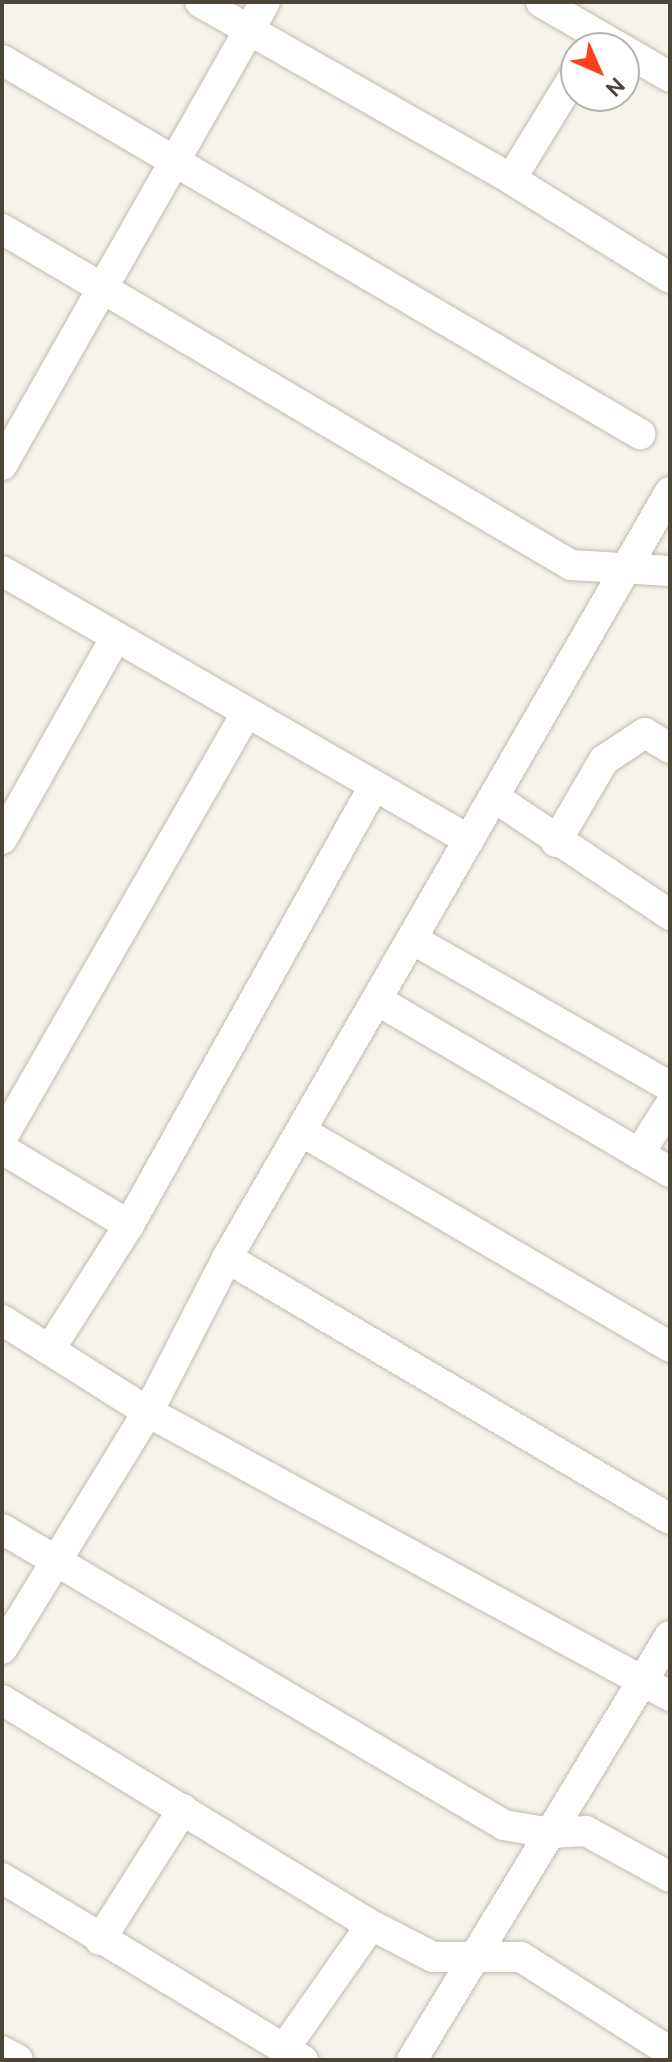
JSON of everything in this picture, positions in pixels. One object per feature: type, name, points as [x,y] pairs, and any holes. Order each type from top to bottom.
[{"type":"street","points":[[200,2],[511,179],[670,278]]},
{"type":"street","points":[[2,465],[12,423],[103,288],[265,2]]},
{"type":"street","points":[[541,2],[588,32]]},
{"type":"street","points":[[2,60],[640,434]]},
{"type":"street","points":[[640,61],[670,77]]},
{"type":"street","points":[[511,179],[560,99]]},
{"type":"street","points":[[2,229],[571,565],[670,571]]},
{"type":"street","points":[[2,1649],[54,1560],[148,1412],[227,1258],[670,492]]},
{"type":"street","points":[[2,571],[469,840]]},
{"type":"street","points":[[2,839],[116,637]]},
{"type":"street","points":[[2,1138],[247,712]]},
{"type":"street","points":[[556,842],[604,760],[645,733],[670,748]]},
{"type":"street","points":[[50,1349],[129,1225],[374,786]]},
{"type":"street","points":[[494,797],[556,842],[670,915]]},
{"type":"street","points":[[412,939],[670,1087]]},
{"type":"street","points":[[377,1000],[670,1172]]},
{"type":"street","points":[[639,1154],[670,1105]]},
{"type":"street","points":[[301,1131],[670,1347]]},
{"type":"street","points":[[2,1149],[129,1225]]},
{"type":"street","points":[[227,1258],[670,1519]]},
{"type":"street","points":[[2,1320],[148,1412],[670,1696]]},
{"type":"street","points":[[2,1529],[504,1825],[550,1833],[586,1831],[670,1877]]},
{"type":"street","points":[[412,2060],[670,1636]]},
{"type":"street","points":[[2,1700],[371,1925],[433,1957],[521,1957],[670,2052]]},
{"type":"street","points":[[100,1940],[183,1809]]},
{"type":"street","points":[[2,1878],[293,2054],[371,1925]]},
{"type":"street","points":[[2,2051],[18,2060]]}]
